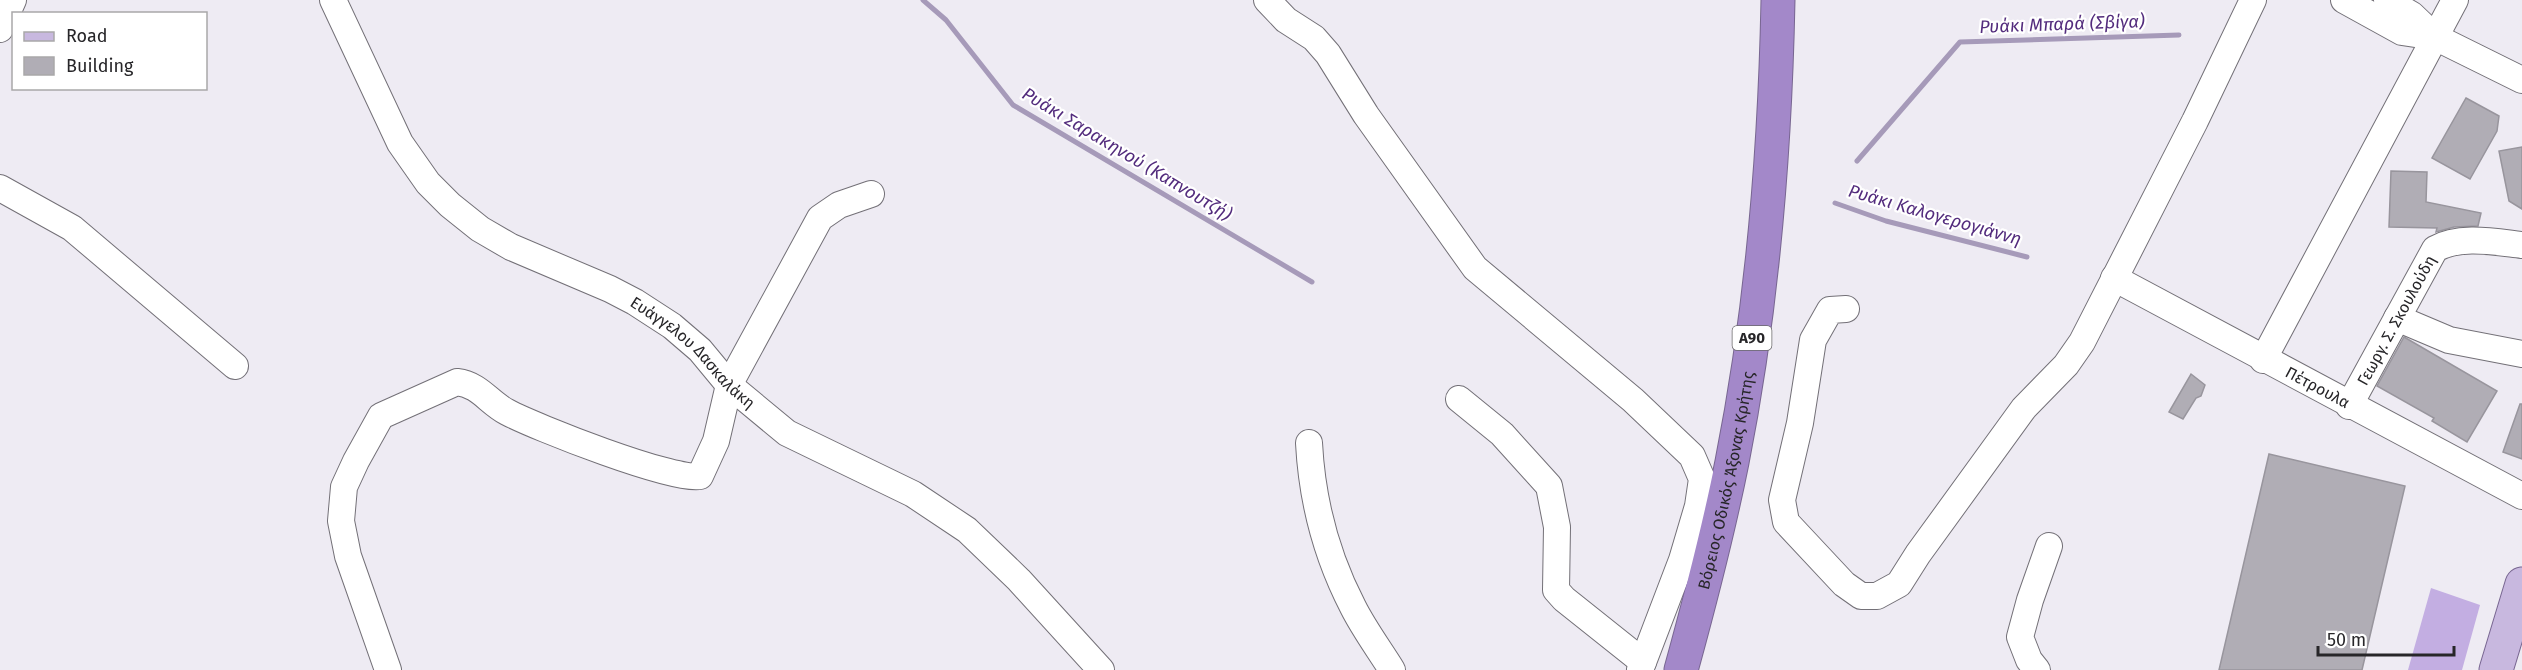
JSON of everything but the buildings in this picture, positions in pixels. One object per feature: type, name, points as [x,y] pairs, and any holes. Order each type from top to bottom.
[{"type":"highway","name":"Βόρειος Οδικός Άξονας Κρήτης","points":[[1681,670],[1712,558],[1730,471],[1755,320],[1769,188],[1778,0]]},
{"type":"main road","points":[[2496,670],[2522,584]]},
{"type":"street","points":[[0,29],[13,0]]},
{"type":"street","name":"Ευάγγελου Δασκαλάκη","points":[[333,0],[400,143],[428,183],[450,205],[480,229],[511,247],[635,302],[672,326],[700,350],[729,385],[787,433],[913,494],[967,530],[1019,580],[1101,670]]},
{"type":"street","points":[[1267,0],[1286,20],[1314,38],[1328,54],[1366,115],[1475,268],[1634,400],[1692,456],[1702,479],[1698,506],[1682,560],[1641,666],[1563,599],[1557,590],[1557,526],[1549,486],[1502,434],[1459,399]]},
{"type":"street","points":[[1846,309],[1830,310],[1814,340],[1800,423],[1782,500],[1786,522],[1844,584],[1861,596],[1877,596],[1899,584],[1918,554],[2024,408],[2066,365],[2082,342],[2235,41],[2253,0]]},
{"type":"street","points":[[2344,0],[2402,32],[2435,38],[2522,80]]},
{"type":"street","points":[[2386,0],[2412,15],[2435,38]]},
{"type":"street","points":[[2264,360],[2455,0]]},
{"type":"street","points":[[0,188],[72,228],[235,366]]},
{"type":"street","points":[[388,670],[348,556],[341,521],[344,487],[381,416],[457,382],[470,384],[505,411],[526,421],[650,467],[692,478],[700,476],[711,457],[729,385],[820,218],[839,205],[871,194]]},
{"type":"street","name":"Γεωργ. Σ. Σκουλούδη","points":[[2349,405],[2435,249],[2447,242],[2473,241],[2522,245]]},
{"type":"street","name":"Πέτρουλα","points":[[2114,279],[2522,496]]},
{"type":"street","points":[[2397,318],[2449,340],[2522,354]]},
{"type":"street","points":[[1309,443],[1316,509],[1335,567],[1353,607],[1392,670]]},
{"type":"street","points":[[2037,670],[2029,660],[2020,637],[2049,546]]},
{"type":"shaded area","points":[[2431,588],[2480,605],[2462,670],[2408,670]]},
{"type":"waterway","name":"Ρυάκι Σαρακηνού (Καπνουτζή)","points":[[923,0],[946,20],[1013,105],[1312,282]]},
{"type":"waterway","name":"Ρυάκι Μπαρά (Σβίγα)","points":[[1857,161],[1960,42],[2179,35]]},
{"type":"waterway","name":"Ρυάκι Καλογερογιάννη","points":[[1835,203],[1886,221],[2027,257]]}]
